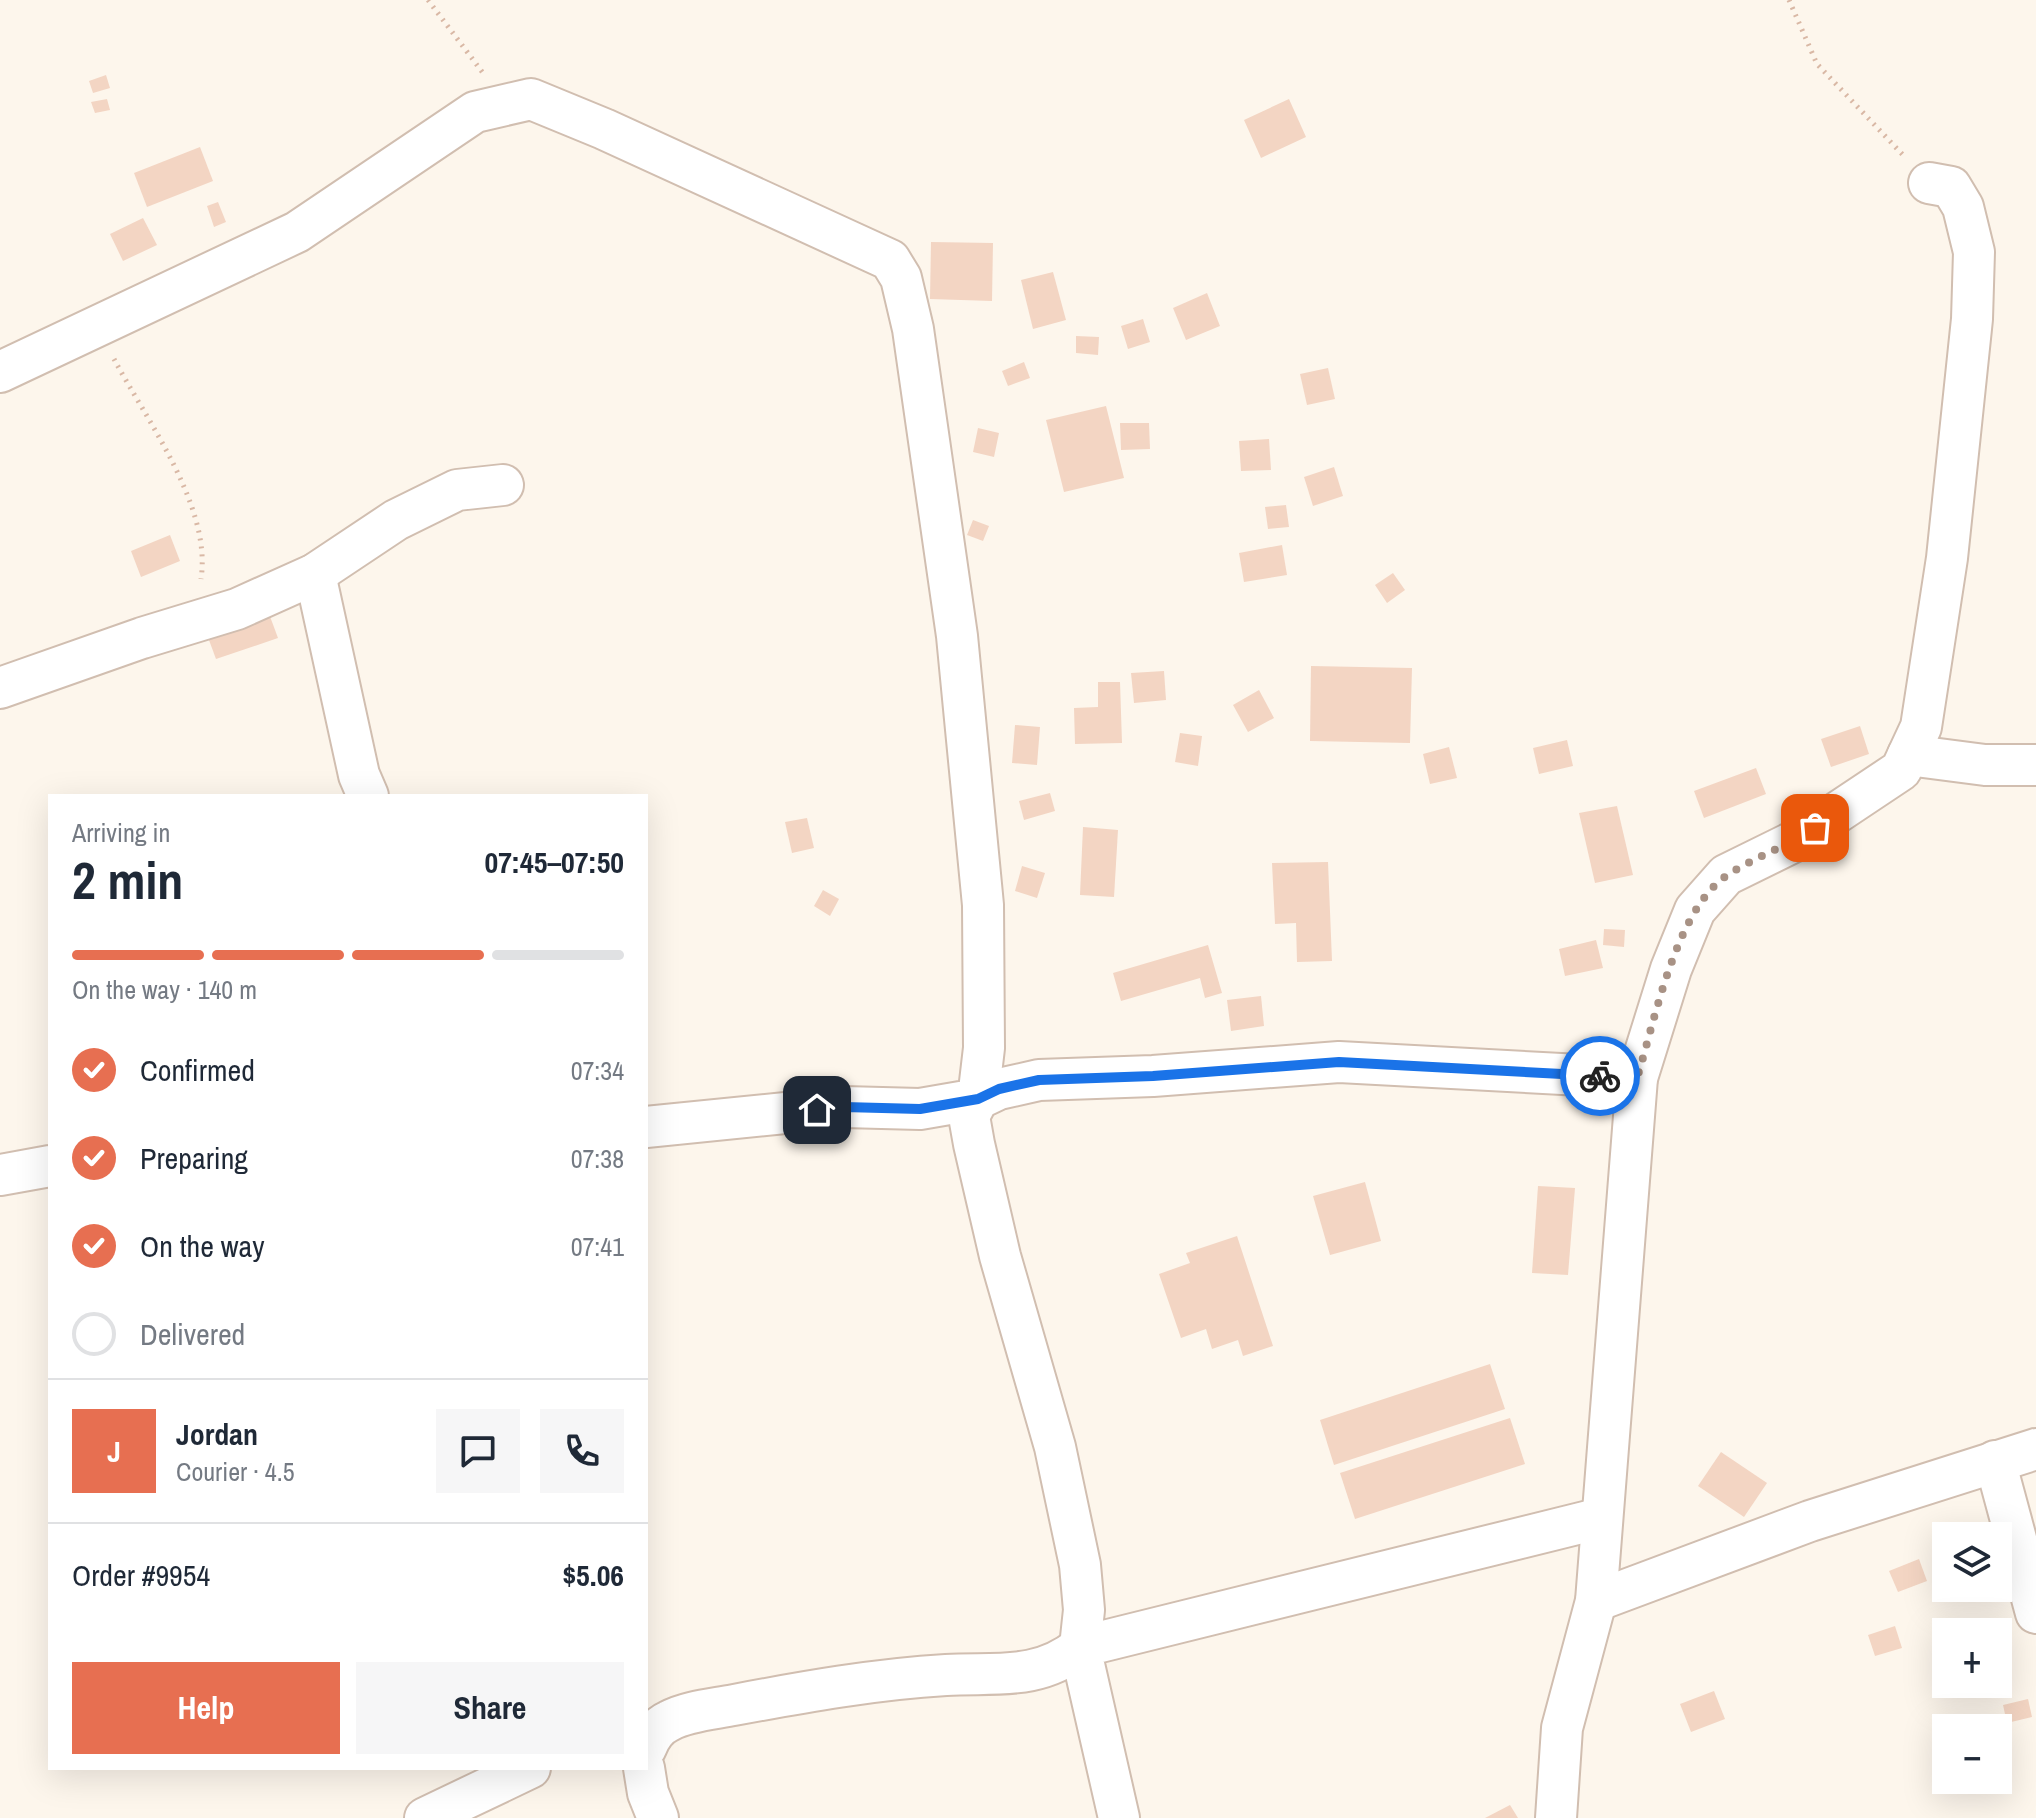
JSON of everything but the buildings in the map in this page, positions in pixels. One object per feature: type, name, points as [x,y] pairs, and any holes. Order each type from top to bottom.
[{"type":"street","points":[[0,372],[297,232],[475,112],[531,99],[869,248],[897,268],[913,329],[957,636],[983,905],[984,1048],[978,1099],[969,1116],[1000,1256],[1055,1447],[1080,1565],[1084,1610],[1080,1647],[1119,1818]]},
{"type":"street","points":[[1556,1818],[1562,1728],[1596,1601],[1637,1078],[1671,969],[1695,910],[1726,875],[1793,842],[1901,770],[1921,727],[1934,654],[1972,319],[1974,252],[1963,207],[1951,187],[1929,183]]},
{"type":"street","points":[[0,688],[142,638],[237,609],[315,574],[396,520],[457,490],[503,485]]},
{"type":"street","points":[[315,574],[359,775],[367,794]]},
{"type":"street","points":[[1908,755],[1985,765],[2036,765]]},
{"type":"street","points":[[648,1127],[844,1107],[920,1109],[978,1099],[999,1089],[1039,1080],[1153,1076],[1339,1062],[1637,1078]]},
{"type":"street","points":[[0,1175],[48,1166]]},
{"type":"street","points":[[1596,1601],[1810,1521],[2036,1449]]},
{"type":"street","points":[[1995,1461],[2036,1613]]},
{"type":"street","points":[[648,1746],[668,1721],[704,1711],[774,1697],[946,1675],[1009,1676],[1053,1665],[1080,1647],[1601,1518]]},
{"type":"street","points":[[425,1818],[526,1770]]},
{"type":"street","points":[[647,1770],[648,1793],[658,1818]]},
{"type":"path","points":[[428,0],[505,103]]},
{"type":"path","points":[[1789,0],[1817,64],[1929,183]]},
{"type":"path","points":[[96,327],[187,493],[203,545],[194,624]]},
{"type":"way so far","points":[[1600,1076],[1637,1078],[1671,969],[1695,910],[1726,875],[1815,828]]},
{"type":"route","points":[[817,1110],[844,1107],[920,1109],[978,1099],[999,1089],[1039,1080],[1153,1076],[1339,1062],[1460,1071],[1600,1076]]}]
